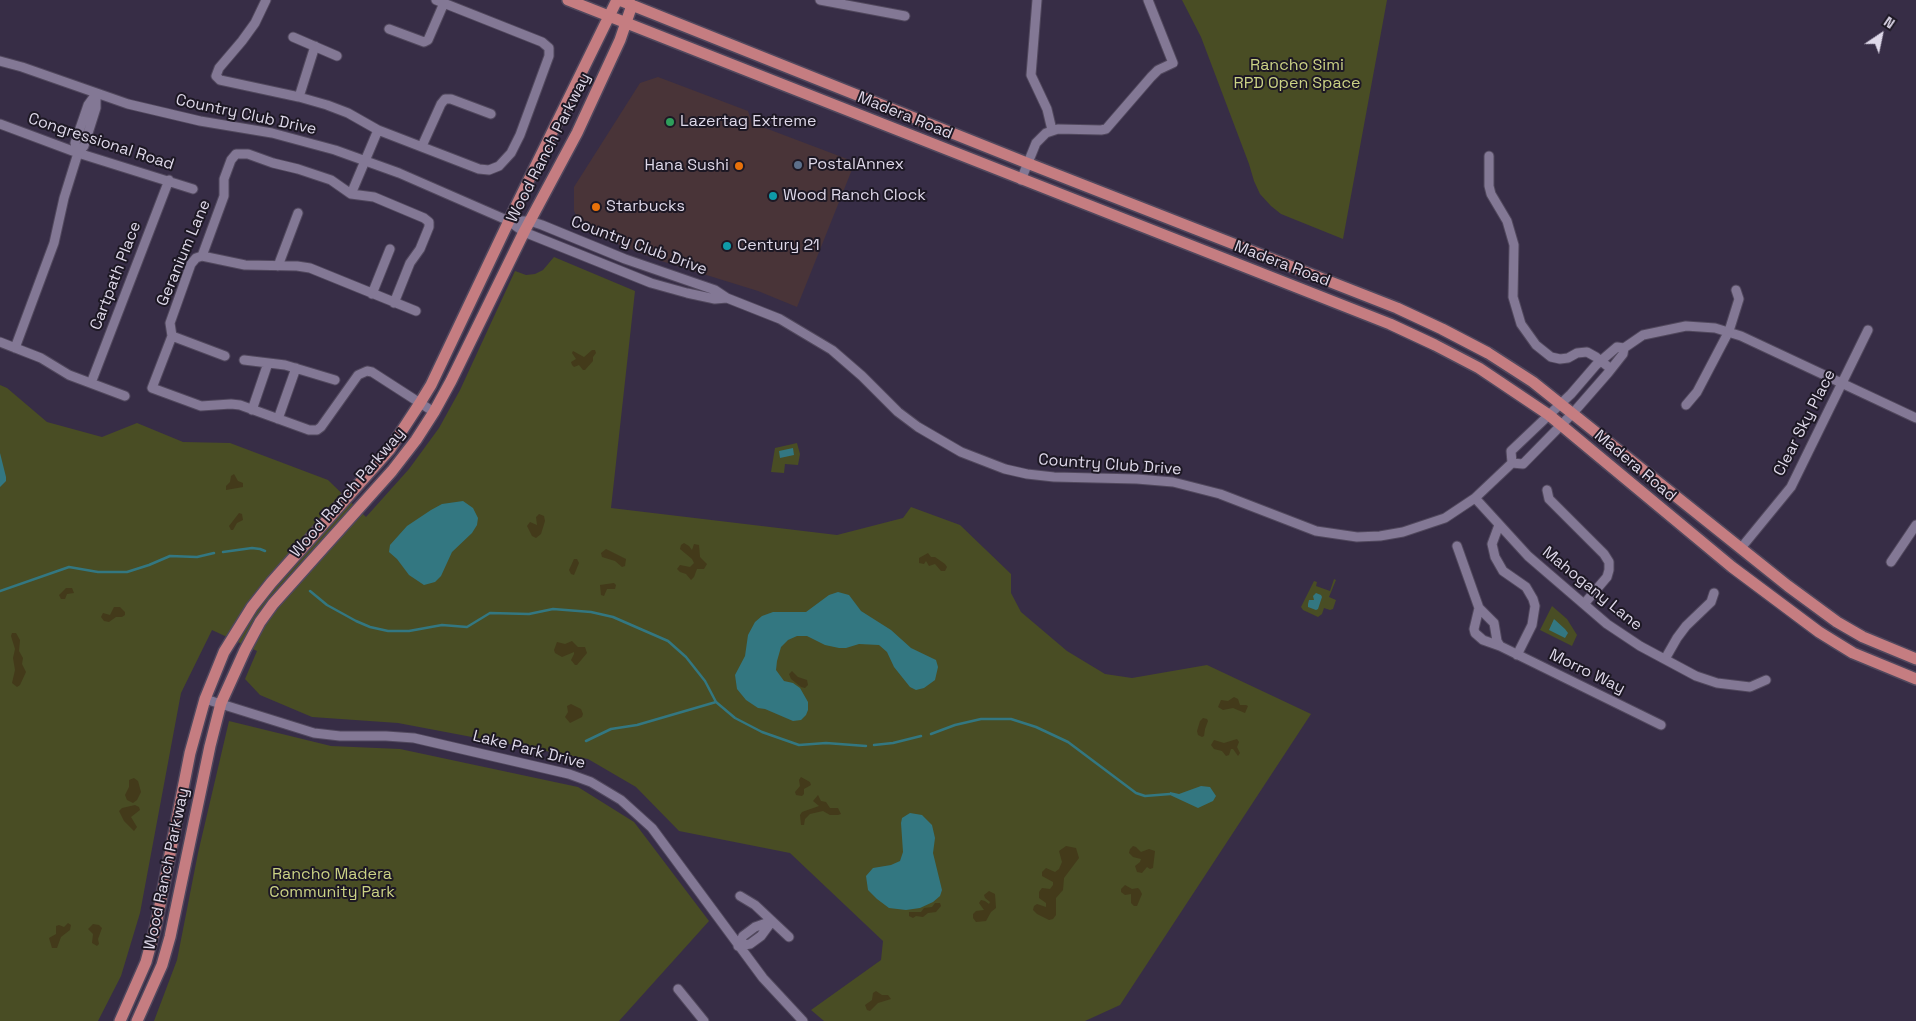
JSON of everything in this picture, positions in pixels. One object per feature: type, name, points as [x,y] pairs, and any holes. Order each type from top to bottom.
[{"type":"main road","name":"Madera Road","points":[[568,0],[1390,324],[1479,368],[1561,425],[1732,567],[1818,632],[1853,653],[1916,679]]},
{"type":"main road","name":"Madera Road","points":[[618,0],[633,3],[1028,164],[1397,308],[1488,353],[1561,403],[1788,586],[1838,622],[1863,637],[1916,659]]},
{"type":"main road","name":"Wood Ranch Parkway","points":[[120,1021],[146,962],[156,925],[190,753],[204,698],[224,652],[252,607],[390,449],[420,404],[431,385],[618,0]]},
{"type":"main road","name":"Wood Ranch Parkway","points":[[137,1021],[162,965],[170,937],[221,702],[260,622],[293,582],[392,472],[434,412],[530,220],[577,133],[620,40],[633,3]]},
{"type":"street","points":[[266,0],[255,23],[242,42],[219,68],[216,76],[220,80],[299,97],[348,113],[378,130],[479,169],[489,170],[499,166],[511,153],[520,135],[549,56],[549,48],[542,42],[440,2],[428,40],[424,42],[389,29]]},
{"type":"street","points":[[820,0],[904,16]]},
{"type":"street","points":[[1036,0],[1031,75],[1047,108],[1052,130]]},
{"type":"street","points":[[1021,180],[1040,138],[1052,130],[1106,129],[1150,77],[1158,70],[1173,63],[1148,0]]},
{"type":"street","points":[[293,37],[337,56]]},
{"type":"street","points":[[299,97],[315,46]]},
{"type":"street","name":"Country Club Drive","points":[[0,61],[96,94],[162,113],[272,133],[304,141],[399,173],[509,221],[524,232],[651,283],[687,294],[715,299],[727,298]]},
{"type":"street","points":[[15,348],[54,243],[64,198],[78,153],[75,142],[88,106],[96,94]]},
{"type":"street","points":[[422,146],[445,99],[451,99],[492,114]]},
{"type":"street","name":"Congressional Road","points":[[0,124],[78,153],[194,189]]},
{"type":"street","points":[[378,130],[351,194],[374,197],[424,218],[428,222],[429,227],[420,249],[410,263],[394,303]]},
{"type":"street","name":"Geranium Lane","points":[[252,410],[231,404],[201,406],[152,388],[172,336],[170,324],[191,264],[196,258],[202,256],[224,196],[224,179],[231,160],[236,154],[248,154],[331,180],[351,194]]},
{"type":"street","points":[[1489,156],[1489,186],[1491,194],[1507,221],[1514,245],[1513,297],[1521,324],[1536,345],[1551,357],[1560,359],[1568,358],[1576,353],[1591,353],[1611,369]]},
{"type":"street","name":"Cartpath Place","points":[[91,383],[169,180]]},
{"type":"street","points":[[278,266],[298,213]]},
{"type":"street","name":"Country Club Drive","points":[[509,221],[530,220],[625,259],[714,290],[727,298],[780,319],[832,350],[853,367],[880,396],[918,427],[961,452],[1005,469],[1054,478],[1137,478],[1172,482],[1220,494],[1316,531],[1357,537],[1395,534],[1426,526],[1462,508],[1512,463]]},
{"type":"street","points":[[372,294],[390,249]]},
{"type":"street","points":[[202,256],[245,265],[310,268],[416,311]]},
{"type":"street","points":[[1686,404],[1697,392],[1729,331],[1739,298],[1736,290]]},
{"type":"street","points":[[1624,348],[1623,354],[1573,413],[1523,464],[1512,463],[1511,451],[1601,361],[1618,347],[1624,348],[1643,335],[1672,328],[1700,326],[1729,331],[1916,418]]},
{"type":"street","name":"Clear Sky Place","points":[[1742,548],[1791,487],[1868,330]]},
{"type":"street","points":[[172,336],[224,356]]},
{"type":"street","points":[[0,342],[41,358],[69,374],[125,396]]},
{"type":"street","points":[[244,360],[296,368],[335,380]]},
{"type":"street","points":[[268,363],[252,410],[309,430],[317,430],[321,427],[358,375],[367,371],[372,372],[434,412]]},
{"type":"street","points":[[278,419],[296,368]]},
{"type":"street","points":[[1547,490],[1550,499],[1604,554],[1609,562],[1607,577],[1584,604]]},
{"type":"street","name":"Mahogany Lane","points":[[1475,498],[1528,556],[1623,635],[1696,676],[1717,683],[1750,687],[1766,680]]},
{"type":"street","points":[[1499,525],[1492,544],[1495,557],[1503,571],[1526,587],[1535,606],[1532,625],[1517,655]]},
{"type":"street","points":[[1891,562],[1916,525]]},
{"type":"street","name":"Morro Way","points":[[1457,546],[1479,608],[1494,624],[1497,642],[1500,646]]},
{"type":"street","points":[[1665,660],[1686,626],[1712,602],[1714,593]]},
{"type":"street","name":"Morro Way","points":[[1479,608],[1474,624],[1475,633],[1483,640],[1500,646],[1661,725]]},
{"type":"street","name":"Lake Park Drive","points":[[204,698],[314,733],[340,736],[414,738],[569,774],[591,782],[621,800],[652,828],[738,946],[782,1000],[803,1021]]},
{"type":"street","points":[[740,896],[755,905],[788,936]]},
{"type":"street","points":[[738,946],[750,944],[761,936],[772,921]]},
{"type":"street","points":[[678,989],[704,1021]]},
{"type":"shaded area","points":[[658,77],[748,111],[752,123],[855,162],[797,307],[758,291],[658,260],[585,231],[574,211],[574,187],[640,83]]},
{"type":"shaded area","points":[[793,448],[794,455],[780,458],[779,451]]},
{"type":"shaded area","points":[[0,453],[6,481],[0,487]]},
{"type":"shaded area","points":[[463,501],[473,508],[478,518],[477,525],[472,533],[452,552],[441,576],[435,582],[424,585],[409,575],[389,552],[390,545],[407,526],[431,510],[442,504]]},
{"type":"shaded area","points":[[838,592],[849,595],[861,611],[891,630],[911,648],[936,660],[938,667],[935,680],[924,688],[916,690],[910,687],[894,667],[887,652],[879,645],[859,644],[839,648],[825,645],[807,636],[797,636],[788,640],[781,647],[776,670],[784,681],[793,683],[800,688],[808,702],[806,715],[801,720],[793,721],[758,708],[746,700],[737,689],[735,675],[745,656],[748,635],[755,622],[762,616],[773,612],[806,612],[829,595]]},
{"type":"shaded area","points":[[1316,593],[1322,597],[1316,610],[1308,607],[1308,604],[1309,600],[1314,600],[1313,596]]},
{"type":"shaded area","points":[[1554,619],[1568,633],[1565,638],[1549,630]]},
{"type":"shaded area","points":[[1201,786],[1210,787],[1216,796],[1213,801],[1198,808],[1170,795],[1170,792],[1179,794]]},
{"type":"shaded area","points":[[910,813],[922,815],[932,825],[935,838],[933,853],[942,890],[940,896],[933,902],[920,908],[906,910],[889,908],[868,890],[866,876],[873,868],[891,865],[900,861],[903,852],[902,818]]},
{"type":"green space","name":"Rancho Simi RPD Open Space","points":[[1182,0],[1387,0],[1343,239],[1281,214],[1260,194],[1201,37]]},
{"type":"green space","points":[[554,257],[635,291],[611,508],[837,535],[903,518],[911,507],[960,525],[1011,574],[1011,593],[1021,612],[1067,651],[1105,674],[1132,678],[1207,665],[1311,714],[1120,1005],[1085,1021],[824,1021],[811,1010],[881,960],[883,941],[790,853],[679,831],[636,787],[588,759],[398,723],[312,717],[260,695],[245,679],[257,651],[212,630],[181,693],[140,913],[121,976],[98,1021],[0,1021],[0,385],[7,388],[47,422],[102,437],[137,423],[183,442],[230,443],[328,480],[366,517],[409,469],[439,428],[460,390],[515,271],[526,275],[535,274],[543,270]]},
{"type":"green space","points":[[797,443],[800,454],[798,465],[785,464],[784,473],[771,472],[775,448]]},
{"type":"green space","points":[[1334,579],[1336,580],[1329,597],[1336,600],[1333,609],[1324,608],[1322,614],[1318,617],[1303,610],[1301,607],[1314,581],[1317,582],[1316,586],[1330,591]]},
{"type":"green space","points":[[1552,606],[1567,619],[1577,635],[1572,646],[1540,630]]},
{"type":"green space","name":"Rancho Madera Community Park","points":[[229,721],[331,746],[400,749],[578,787],[634,822],[709,921],[619,1021],[154,1021],[177,960],[198,853]]},
{"type":"sand","points":[[592,350],[595,350],[596,353],[593,361],[585,370],[579,365],[574,367],[572,365],[571,362],[576,359],[572,353],[573,351],[584,357]]},
{"type":"sand","points":[[234,474],[238,481],[243,483],[243,487],[226,490],[231,476]]},
{"type":"sand","points":[[239,513],[242,514],[243,520],[237,523],[233,530],[231,530],[229,526]]},
{"type":"sand","points":[[539,514],[544,516],[545,521],[541,534],[536,538],[532,536],[527,526],[530,522],[537,525],[536,517]]},
{"type":"sand","points":[[684,543],[692,550],[694,544],[699,545],[700,557],[707,564],[704,569],[697,569],[691,580],[686,574],[677,569],[680,565],[690,567],[694,563],[680,549]]},
{"type":"sand","points":[[606,549],[626,559],[625,566],[622,567],[615,561],[602,557],[601,553]]},
{"type":"sand","points":[[928,553],[931,557],[935,557],[945,564],[947,567],[945,571],[941,571],[935,564],[929,566],[926,561],[924,564],[919,563],[919,558]]},
{"type":"sand","points":[[574,559],[577,559],[579,563],[574,575],[569,570]]},
{"type":"sand","points":[[614,583],[616,585],[615,589],[607,589],[604,596],[601,595],[600,585]]},
{"type":"sand","points":[[66,588],[72,588],[74,593],[67,594],[65,599],[61,599],[59,595]]},
{"type":"sand","points":[[114,607],[120,607],[125,612],[125,615],[116,617],[109,622],[104,621],[101,617],[103,613],[110,615]]},
{"type":"sand","points":[[12,633],[16,633],[20,640],[19,651],[23,658],[22,664],[26,672],[20,685],[17,687],[12,683],[15,670],[13,658],[15,649],[11,636]]},
{"type":"sand","points":[[572,641],[578,647],[585,647],[587,653],[577,665],[571,660],[574,652],[562,657],[555,653],[554,650],[557,642],[565,644]]},
{"type":"sand","points":[[792,671],[798,677],[807,680],[808,685],[805,688],[791,679],[789,674]]},
{"type":"sand","points":[[1234,697],[1238,699],[1240,705],[1248,706],[1245,713],[1233,708],[1223,710],[1218,707],[1221,700],[1228,701]]},
{"type":"sand","points":[[571,704],[581,709],[583,714],[582,717],[570,723],[565,717],[568,712],[567,706]]},
{"type":"sand","points":[[1203,718],[1208,721],[1204,736],[1202,737],[1198,735],[1197,731]]},
{"type":"sand","points":[[1237,739],[1239,742],[1237,747],[1240,753],[1238,756],[1233,749],[1226,756],[1222,751],[1214,749],[1211,745],[1214,740],[1224,743]]},
{"type":"sand","points":[[801,777],[810,782],[811,785],[804,789],[802,796],[796,795],[795,792],[800,786],[799,780]]},
{"type":"sand","points":[[134,778],[138,781],[141,792],[133,803],[127,800],[125,795],[129,787],[129,780]]},
{"type":"sand","points":[[818,795],[821,801],[826,802],[830,808],[838,808],[841,814],[830,815],[823,811],[810,814],[805,819],[804,825],[801,825],[800,815],[802,812],[819,806],[813,801]]},
{"type":"sand","points":[[135,805],[140,810],[131,817],[137,827],[134,831],[124,821],[119,811],[122,808]]},
{"type":"sand","points":[[1066,846],[1076,848],[1079,858],[1064,878],[1063,890],[1056,898],[1056,915],[1053,919],[1049,920],[1033,910],[1037,904],[1046,907],[1046,903],[1039,898],[1039,892],[1042,888],[1050,889],[1053,882],[1042,876],[1042,872],[1046,868],[1055,872],[1059,869],[1062,862],[1059,851]]},
{"type":"sand","points":[[1133,846],[1141,852],[1149,849],[1155,851],[1153,868],[1147,867],[1142,873],[1137,872],[1135,866],[1141,859],[1133,857],[1129,853]]},
{"type":"sand","points":[[1125,885],[1132,889],[1138,888],[1140,890],[1142,894],[1137,906],[1131,903],[1131,894],[1125,895],[1121,892]]},
{"type":"sand","points":[[989,891],[995,894],[996,908],[991,912],[986,921],[976,922],[973,914],[976,911],[984,910],[979,903],[981,900],[989,904],[990,902],[984,895]]},
{"type":"sand","points":[[935,903],[940,903],[941,906],[936,912],[928,913],[923,917],[916,916],[913,918],[909,916],[909,912],[921,912],[924,908],[932,907]]},
{"type":"sand","points":[[68,923],[71,925],[70,930],[61,937],[57,948],[52,948],[49,938],[56,934],[56,926],[64,927]]},
{"type":"sand","points":[[93,924],[99,925],[102,928],[97,946],[92,943],[93,934],[88,929]]},
{"type":"sand","points":[[876,991],[882,995],[888,995],[891,999],[878,1003],[870,1011],[867,1010],[865,1005],[872,1000],[873,993]]},
{"type":"waterway","points":[[223,552],[252,548],[265,551]]},
{"type":"waterway","points":[[0,591],[69,567],[98,572],[127,572],[170,556],[197,557],[214,553]]},
{"type":"waterway","points":[[310,591],[327,605],[356,621],[370,627],[388,631],[409,631],[442,625],[467,627],[490,613],[529,614],[553,609],[591,612],[613,617],[668,641],[686,657],[705,681],[716,702],[735,718],[762,732],[799,745],[826,743],[866,746]]},
{"type":"waterway","points":[[586,741],[611,729],[637,725],[716,702]]},
{"type":"waterway","points":[[931,734],[955,725],[981,719],[1011,719],[1036,727],[1068,742],[1136,793],[1145,796],[1170,794]]},
{"type":"waterway","points":[[874,745],[893,743],[921,736]]},
{"type":"place","name":"Lazertag Extreme","points":[[670,122]]},
{"type":"place","name":"PostalAnnex","points":[[798,165]]},
{"type":"place","name":"Hana Sushi","points":[[739,166]]},
{"type":"place","name":"Wood Ranch Clock","points":[[773,196]]},
{"type":"place","name":"Starbucks","points":[[596,207]]},
{"type":"place","name":"Century 21","points":[[727,246]]}]
